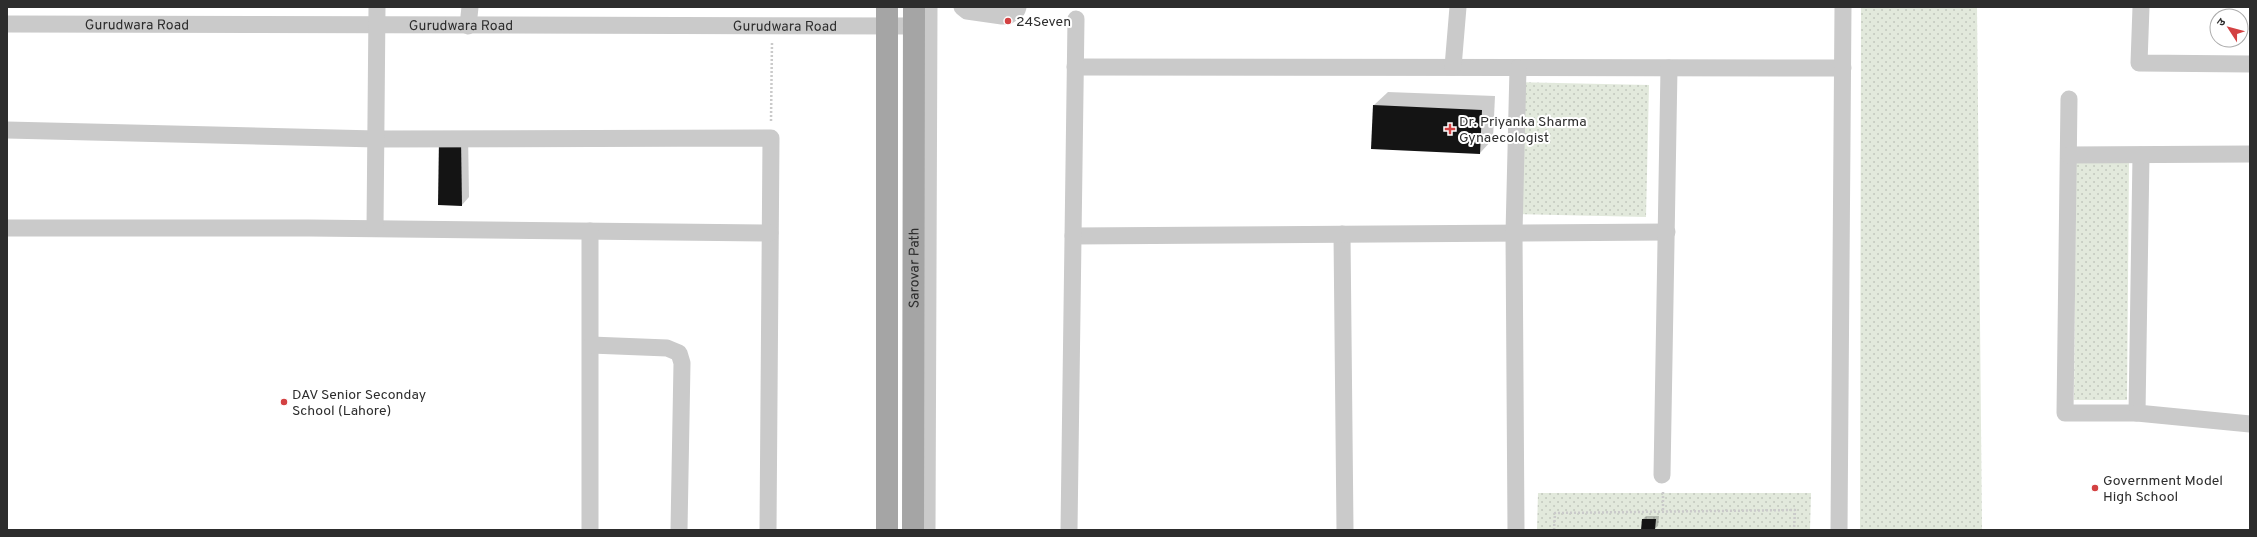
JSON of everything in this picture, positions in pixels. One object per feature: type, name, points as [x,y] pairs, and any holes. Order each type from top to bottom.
[{"type":"main road","name":"Sarovar Path","points":[[887,16],[887,530]]},
{"type":"main road","name":"Sarovar Path","points":[[913,530],[914,17]]},
{"type":"street","points":[[375,228],[377,7]]},
{"type":"street","points":[[468,26],[470,7]]},
{"type":"street","points":[[927,530],[929,7]]},
{"type":"street","points":[[962,7],[967,11],[1008,16],[1017,10],[1018,7]]},
{"type":"street","points":[[1453,67],[1458,7]]},
{"type":"street","points":[[1839,530],[1844,7]]},
{"type":"street","points":[[2141,7],[2139,63],[2250,64]]},
{"type":"street","name":"Gurudwara Road","points":[[7,24],[468,26],[887,16],[914,17]]},
{"type":"street","points":[[1069,530],[1076,19]]},
{"type":"street","points":[[1075,67],[1843,68]]},
{"type":"street","points":[[1516,530],[1514,233],[1518,68]]},
{"type":"street","points":[[1662,475],[1669,68]]},
{"type":"street","points":[[2069,99],[2065,413],[2137,413],[2250,424]]},
{"type":"street","points":[[7,130],[376,139],[771,138],[768,530]]},
{"type":"street","points":[[2069,155],[2250,154]]},
{"type":"street","points":[[2137,413],[2141,155]]},
{"type":"street","points":[[7,228],[375,228],[770,233]]},
{"type":"street","points":[[590,231],[590,530]]},
{"type":"street","points":[[1073,236],[1667,232]]},
{"type":"street","points":[[1342,234],[1345,530]]},
{"type":"street","points":[[591,345],[667,348],[679,353],[682,363],[679,530]]},
{"type":"path","points":[[771,138],[772,42]]},
{"type":"path","points":[[1554,530],[1555,514],[1795,510],[1794,530]]},
{"type":"shaded area","points":[[1861,7],[1977,7],[1982,530],[1860,530]]},
{"type":"shaded area","points":[[1517,82],[1649,85],[1646,217],[1514,214]]},
{"type":"shaded area","points":[[2076,163],[2129,163],[2127,400],[2074,400]]},
{"type":"shaded area","points":[[1538,493],[1811,493],[1810,530],[1537,530]]},
{"type":"building","points":[[1373,105],[1482,110],[1480,154],[1371,149]]},
{"type":"building","points":[[439,139],[461,139],[462,206],[438,205]]},
{"type":"building","points":[[1642,519],[1656,519],[1655,530],[1641,530]]},
{"type":"place","name":"24Seven","points":[[1008,21]]},
{"type":"place","name":"Dr. Priyanka Sharma Gynaecologist","points":[[1450,129]]},
{"type":"place","name":"DAV Senior Seconday School (Lahore)","points":[[284,402]]},
{"type":"place","name":"Government Model High School","points":[[2095,488]]}]
